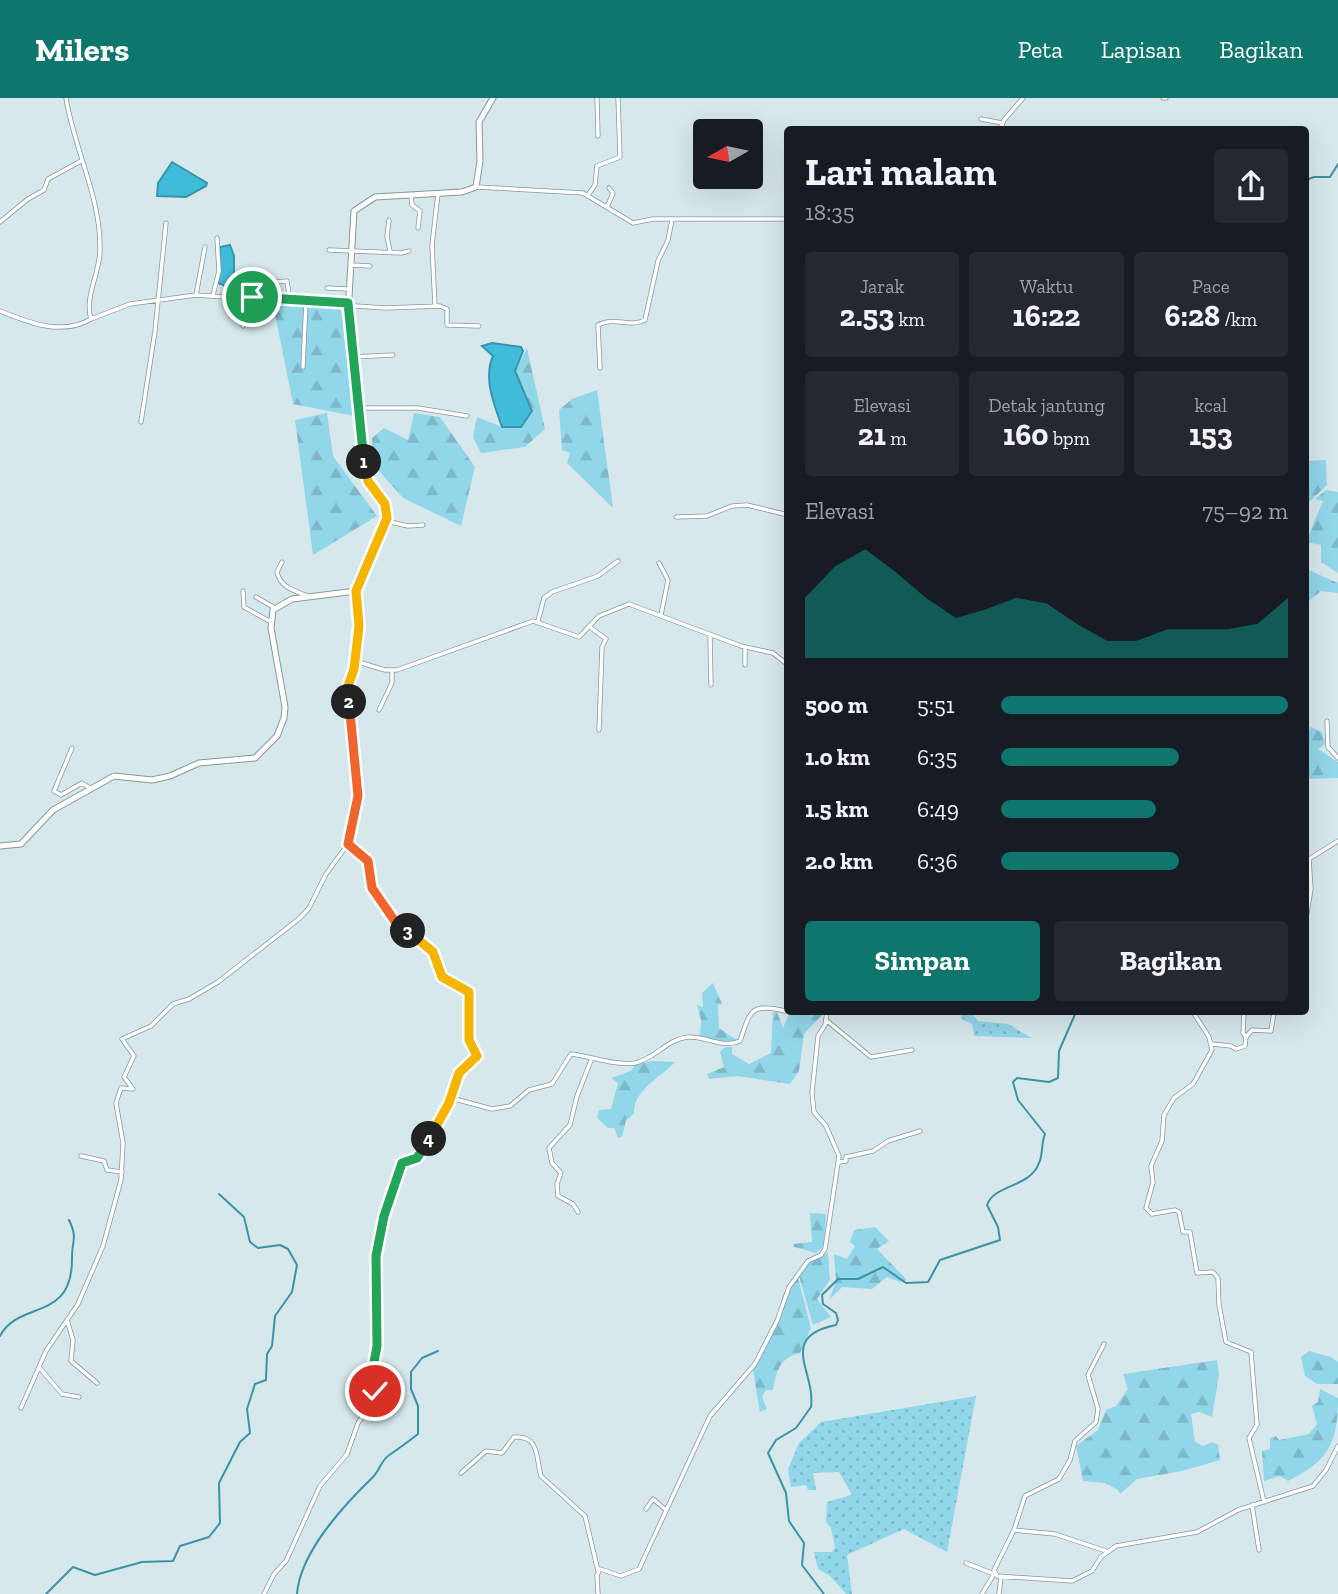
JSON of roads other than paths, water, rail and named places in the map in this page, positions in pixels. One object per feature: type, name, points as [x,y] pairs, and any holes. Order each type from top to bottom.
[{"type":"main road","points":[[0,846],[21,844],[48,814],[118,775],[152,780],[170,776],[199,762],[249,760],[260,755],[276,736],[284,719],[271,622],[275,608],[284,601],[356,591],[386,521],[385,504],[366,475],[352,356],[348,303],[349,252],[354,211],[364,202],[385,195],[438,194],[476,187],[480,161],[479,122],[493,98]]},
{"type":"street","points":[[65,98],[69,125],[94,203],[100,241],[99,260],[89,305],[91,319]]},
{"type":"street","points":[[597,98],[598,136]]},
{"type":"street","points":[[588,195],[595,185],[597,166],[620,157],[618,98]]},
{"type":"street","points":[[1001,126],[1023,98]]},
{"type":"street","points":[[981,119],[1002,123]]},
{"type":"street","points":[[0,222],[28,199],[44,190],[48,179],[81,161]]},
{"type":"street","points":[[476,187],[588,195],[633,223],[649,219],[784,219]]},
{"type":"street","points":[[607,207],[613,193],[609,188]]},
{"type":"street","points":[[411,194],[412,205],[420,211],[418,228]]},
{"type":"street","points":[[435,306],[432,245],[438,194]]},
{"type":"street","points":[[389,220],[387,237],[390,251]]},
{"type":"street","points":[[600,368],[598,325],[613,319],[639,323],[646,320],[658,261],[668,240],[672,220]]},
{"type":"street","points":[[141,422],[166,223]]},
{"type":"street","points":[[214,295],[219,271],[217,238]]},
{"type":"street","points":[[196,295],[205,247]]},
{"type":"street","points":[[329,250],[401,253],[409,250]]},
{"type":"street","points":[[349,265],[370,266]]},
{"type":"street","points":[[267,274],[267,283],[287,281],[290,301]]},
{"type":"street","points":[[327,288],[349,289]]},
{"type":"street","points":[[0,311],[61,329],[79,327],[91,319],[130,304],[214,295],[348,303],[385,308],[435,306],[446,308],[447,325],[479,326]]},
{"type":"street","points":[[241,297],[243,326]]},
{"type":"street","points":[[303,367],[306,302]]},
{"type":"street","points":[[352,356],[393,355]]},
{"type":"street","points":[[358,408],[418,408],[467,416]]},
{"type":"street","points":[[676,517],[706,516],[732,506],[747,505],[784,514]]},
{"type":"street","points":[[386,521],[401,525],[423,525]]},
{"type":"street","points":[[538,621],[544,598],[552,592],[598,576],[618,561]]},
{"type":"street","points":[[282,562],[277,572],[279,580],[289,589],[308,596]]},
{"type":"street","points":[[659,563],[668,580],[661,615]]},
{"type":"street","points":[[243,591],[244,607],[271,622]]},
{"type":"street","points":[[21,1408],[55,1334],[78,1304],[102,1252],[118,1196],[123,1143],[116,1103],[121,1088],[133,1089],[124,1077],[134,1056],[123,1042],[123,1037],[137,1034],[154,1023],[173,1004],[190,999],[218,982],[300,918],[309,908],[326,874],[348,844],[358,796],[351,710],[347,696],[359,626],[356,591]]},
{"type":"street","points":[[256,597],[275,608]]},
{"type":"street","points":[[591,628],[589,625],[599,616],[625,605],[661,615],[745,648],[773,653],[784,662]]},
{"type":"street","points":[[355,661],[392,670],[483,640],[515,625],[538,621],[579,638],[591,628]]},
{"type":"street","points":[[591,628],[606,639],[603,647],[599,730]]},
{"type":"street","points":[[710,635],[711,685]]},
{"type":"street","points":[[745,648],[745,665]]},
{"type":"street","points":[[379,709],[391,683],[392,670]]},
{"type":"street","points":[[1327,721],[1328,747],[1338,758]]},
{"type":"street","points":[[72,748],[54,792],[61,795],[82,783],[91,789]]},
{"type":"street","points":[[1309,901],[1309,859],[1338,841]]},
{"type":"street","points":[[264,1594],[274,1574],[286,1561],[320,1486],[347,1454],[358,1423],[372,1403],[375,1391],[372,1373],[377,1346],[376,1256],[382,1221],[402,1163],[417,1158],[422,1152],[462,1069],[477,1057],[469,1040],[469,992],[442,977],[433,952],[394,920],[372,888],[370,863],[348,844]]},
{"type":"street","points":[[450,1098],[489,1109],[510,1106],[529,1090],[552,1084],[568,1055],[635,1063],[678,1038],[708,1039],[721,1044],[738,1042],[749,1014],[762,1007],[784,1010]]},
{"type":"street","points":[[827,1015],[871,1057],[912,1050]]},
{"type":"street","points":[[598,1571],[621,1576],[639,1569],[710,1416],[755,1364],[777,1321],[789,1287],[808,1261],[824,1253],[839,1162],[838,1152],[813,1108],[818,1036],[827,1015]]},
{"type":"street","points":[[1195,1015],[1212,1044],[1210,1055],[1192,1084],[1174,1098],[1164,1115],[1162,1140],[1151,1166],[1153,1182],[1146,1208],[1152,1214],[1175,1210],[1179,1212],[1183,1232],[1190,1232],[1197,1273],[1213,1272],[1218,1278],[1219,1305],[1226,1342],[1251,1352],[1257,1421],[1248,1438],[1264,1502]]},
{"type":"street","points":[[1212,1044],[1237,1049],[1245,1046],[1244,1015]]},
{"type":"street","points":[[1246,1037],[1253,1030],[1271,1031],[1274,1015]]},
{"type":"street","points":[[578,1212],[573,1204],[558,1196],[557,1184],[561,1173],[552,1163],[549,1148],[570,1125],[577,1096],[592,1058]]},
{"type":"street","points":[[839,1162],[846,1161],[846,1157],[873,1151],[888,1141],[920,1130]]},
{"type":"street","points":[[82,1156],[104,1161],[107,1170],[122,1172]]},
{"type":"street","points":[[66,1320],[73,1340],[71,1361],[97,1382]]},
{"type":"street","points":[[982,1594],[1014,1530],[1025,1496],[1059,1479],[1070,1460],[1075,1441],[1096,1422],[1097,1401],[1088,1374],[1104,1344]]},
{"type":"street","points":[[39,1367],[62,1394],[79,1397]]},
{"type":"street","points":[[461,1473],[486,1451],[502,1453],[514,1437],[521,1437],[534,1444],[541,1476],[585,1516],[598,1571],[598,1594]]},
{"type":"street","points":[[966,1563],[1001,1577],[1072,1581],[1092,1571],[1107,1552],[1139,1541],[1197,1532],[1223,1516],[1313,1486],[1326,1470],[1338,1446]]},
{"type":"street","points":[[646,1509],[653,1499],[666,1510]]},
{"type":"street","points":[[1252,1505],[1259,1550]]},
{"type":"street","points":[[1014,1530],[1055,1534],[1107,1552]]},
{"type":"street","points":[[999,1594],[1001,1577]]},
{"type":"waterway","points":[[1309,179],[1330,177],[1338,164]]},
{"type":"waterway","points":[[824,1594],[802,1565],[804,1543],[789,1521],[786,1493],[768,1453],[776,1440],[796,1428],[811,1407],[803,1347],[808,1338],[818,1331],[836,1325],[838,1320],[836,1313],[823,1304],[822,1295],[838,1279],[858,1279],[883,1267],[906,1283],[928,1282],[940,1260],[1000,1240],[998,1227],[987,1205],[997,1193],[1020,1182],[1034,1171],[1040,1160],[1045,1134],[1018,1100],[1013,1082],[1017,1078],[1049,1082],[1058,1078],[1059,1051],[1075,1015]]},
{"type":"waterway","points":[[46,1594],[73,1567],[95,1575],[142,1562],[173,1561],[180,1546],[209,1537],[220,1523],[219,1483],[240,1442],[250,1433],[247,1409],[255,1384],[266,1380],[267,1354],[272,1346],[275,1316],[292,1292],[297,1265],[288,1249],[280,1245],[258,1248],[250,1242],[244,1217],[219,1194]]},
{"type":"waterway","points":[[0,1336],[20,1317],[55,1301],[64,1292],[70,1278],[74,1239],[69,1220]]},
{"type":"waterway","points":[[297,1594],[306,1562],[325,1531],[374,1476],[386,1458],[418,1434],[418,1406],[411,1389],[411,1372],[422,1358],[438,1351]]}]
